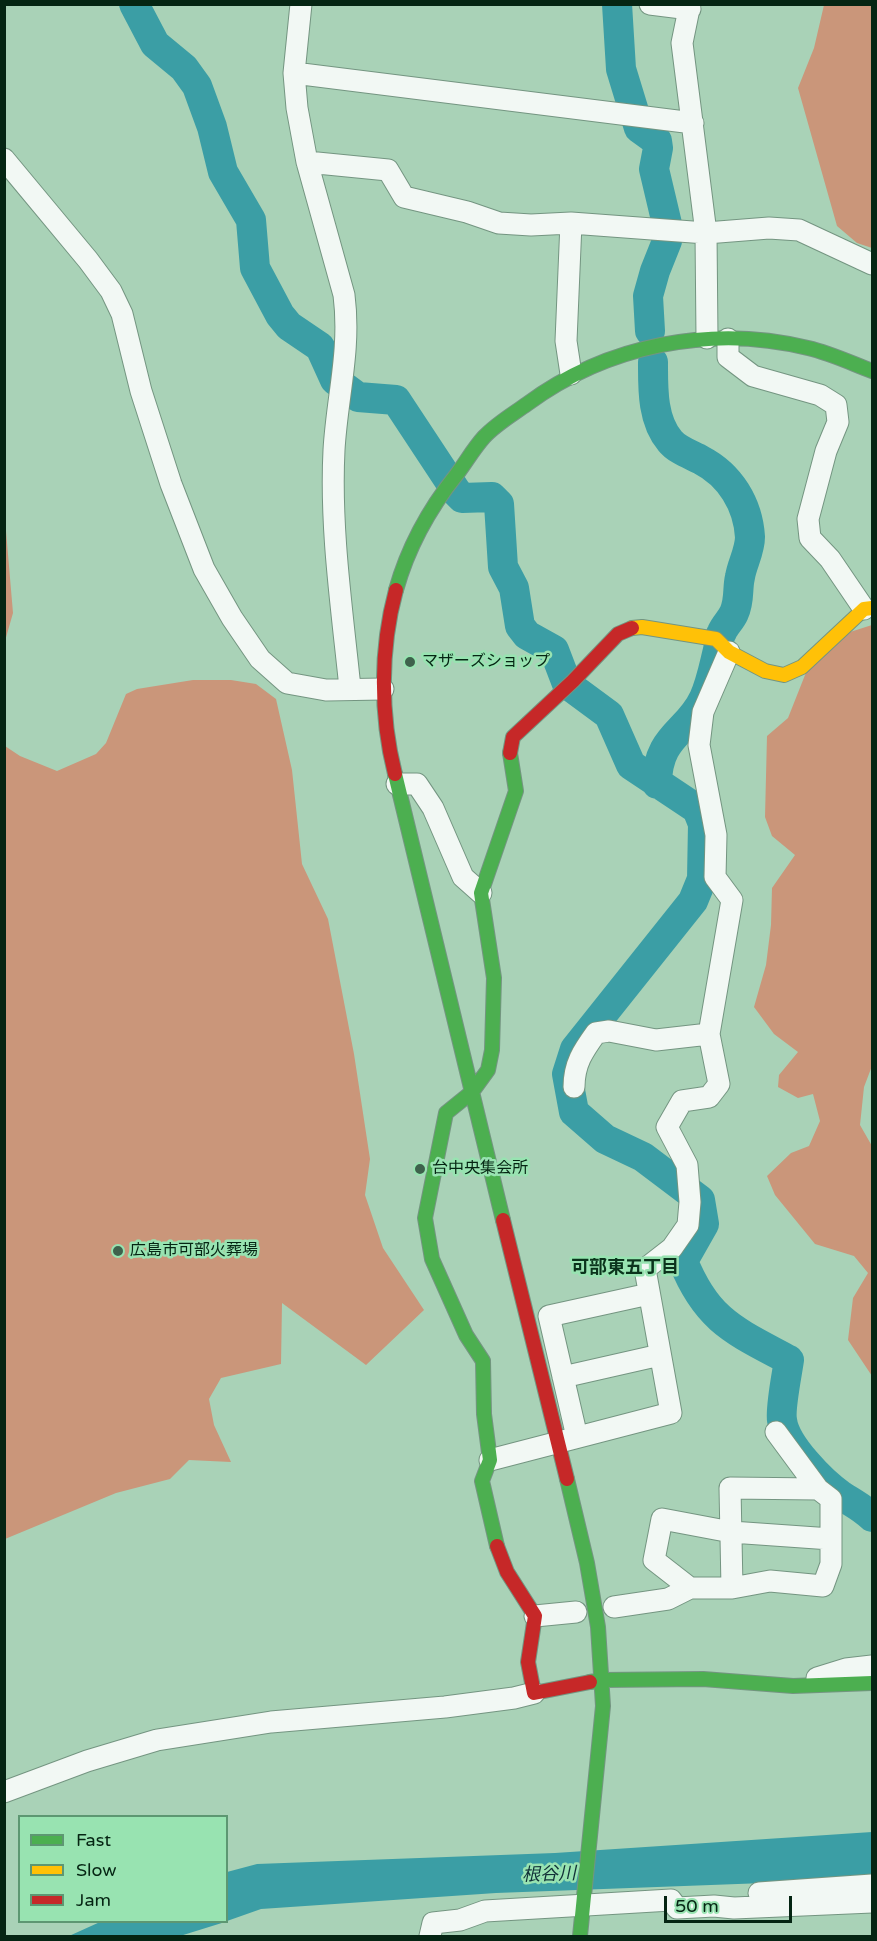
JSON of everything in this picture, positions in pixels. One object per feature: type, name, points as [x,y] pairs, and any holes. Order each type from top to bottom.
[{"type":"street","points":[[302,4],[294,73],[297,108],[307,162],[345,295],[347,316],[343,382],[334,449],[334,485],[337,561],[350,688]]},
{"type":"street","points":[[534,1693],[528,1662],[536,1616],[507,1572],[498,1552],[482,1481],[490,1460],[484,1414],[483,1361],[466,1335],[432,1259],[425,1218],[446,1113],[472,1092],[488,1070],[492,1050],[494,978],[481,893],[516,791],[509,757],[513,737],[569,685],[618,634],[630,628],[642,627],[723,646],[765,671],[784,675],[802,667],[868,608],[830,559],[810,538],[808,519],[826,451],[838,422],[836,405],[820,395],[753,376],[728,357],[717,338],[682,43],[690,7],[650,4]]},
{"type":"street","points":[[294,73],[693,123]]},
{"type":"street","points":[[4,159],[88,260],[111,291],[123,314],[141,391],[171,484],[204,569],[232,618],[260,659],[287,684],[326,690],[383,689]]},
{"type":"street","points":[[307,162],[388,170],[404,197],[466,212],[499,223],[531,225],[571,223],[706,233],[769,228],[800,230],[873,264]]},
{"type":"street","points":[[571,223],[566,341],[571,374]]},
{"type":"street","points":[[568,1439],[472,1092],[389,750],[383,667],[388,622],[399,578],[419,528],[441,493],[485,437],[533,397],[571,374],[618,355],[672,342],[717,338],[752,339],[801,346],[873,371]]},
{"type":"street","points":[[490,1460],[671,1413],[645,1269],[672,1248],[688,1225],[687,1165],[667,1127],[682,1101],[709,1096],[719,1084],[709,1034],[732,900],[715,877],[716,835],[699,745],[704,712],[723,646]]},
{"type":"street","points":[[397,784],[417,784],[433,808],[463,877],[481,893]]},
{"type":"street","points":[[574,1087],[574,1072],[583,1052],[596,1033],[609,1031],[656,1040],[709,1034]]},
{"type":"street","points":[[580,1936],[603,1706],[602,1680],[598,1627],[568,1439],[563,1377],[549,1316],[650,1294]]},
{"type":"street","points":[[563,1377],[660,1355]]},
{"type":"street","points":[[614,1606],[668,1599],[690,1588],[732,1588],[770,1581],[823,1586],[831,1564],[831,1499],[818,1489],[776,1432]]},
{"type":"street","points":[[732,1588],[730,1488],[818,1489]]},
{"type":"street","points":[[690,1588],[654,1560],[662,1519],[731,1532],[831,1539]]},
{"type":"street","points":[[536,1616],[576,1612]]},
{"type":"street","points":[[793,1686],[846,1669],[873,1666]]},
{"type":"street","points":[[4,1792],[87,1761],[157,1740],[271,1722],[445,1707],[514,1698],[602,1680],[703,1679],[793,1686],[873,1683]]},
{"type":"street","points":[[430,1936],[433,1923],[460,1920],[485,1911],[585,1899],[671,1899],[873,1885]]},
{"type":"street","points":[[671,1899],[677,1908],[873,1902]]},
{"type":"shaded area","points":[[824,5],[872,5],[872,248],[857,243],[837,226],[798,88],[814,48]]},
{"type":"shaded area","points":[[5,528],[13,613],[5,641]]},
{"type":"shaded area","points":[[872,625],[872,1066],[864,1087],[860,1125],[872,1146],[872,1376],[848,1340],[853,1298],[868,1273],[854,1256],[815,1244],[775,1195],[767,1176],[791,1153],[809,1146],[820,1121],[813,1094],[798,1098],[778,1087],[779,1075],[798,1052],[774,1034],[754,1007],[766,965],[771,925],[772,888],[795,855],[772,836],[765,817],[767,736],[788,718],[807,670],[847,633]]},
{"type":"shaded area","points":[[193,680],[231,680],[256,684],[276,699],[292,770],[302,864],[328,919],[354,1054],[370,1159],[365,1195],[383,1248],[424,1310],[366,1365],[282,1303],[281,1364],[221,1378],[209,1399],[214,1425],[231,1462],[189,1460],[170,1479],[116,1493],[5,1539],[5,746],[20,756],[57,771],[96,754],[106,743],[126,694],[137,689]]},
{"type":"water","name":"根谷川","points":[[872,1832],[872,1879],[496,1893],[261,1909],[228,1921],[228,1872],[257,1864],[555,1853]]},
{"type":"water","points":[[98,1923],[222,1923],[180,1936],[69,1936]]},
{"type":"waterway","points":[[134,4],[155,44],[184,68],[197,86],[212,127],[223,172],[251,220],[255,268],[280,315],[289,326],[320,347],[335,380],[358,397],[396,400],[462,498],[492,497],[499,504],[503,567],[514,588],[520,626],[527,635],[554,650],[567,684],[609,715],[631,765],[697,809],[703,824],[702,879],[693,901],[575,1049],[567,1074],[574,1112],[605,1139],[643,1157],[700,1200],[704,1224],[683,1261],[692,1281],[702,1298],[725,1322],[753,1341],[789,1360],[782,1420],[790,1440],[825,1482],[872,1517]]},
{"type":"waterway","points":[[617,4],[621,69],[639,128],[657,141],[654,169],[667,224],[667,241],[648,296],[650,331]]},
{"type":"waterway","points":[[653,362],[655,403],[664,433],[677,447],[711,466],[729,482],[746,513],[750,537],[740,577],[736,608],[720,636],[714,668],[704,698],[690,719],[668,744],[658,768],[657,784]]},
{"type":"traffic: fast","points":[[396,590],[413,544],[429,515],[484,437],[505,419],[558,384],[591,367],[626,354],[661,345],[735,338],[772,341],[808,348],[872,371]]},
{"type":"traffic: fast","points":[[497,1546],[482,1481],[490,1460],[484,1414],[483,1361],[466,1335],[432,1259],[425,1218],[446,1113],[472,1092],[488,1070],[492,1050],[494,978],[481,893],[516,791],[510,753]]},
{"type":"traffic: fast","points":[[395,774],[503,1220]]},
{"type":"traffic: fast","points":[[567,1479],[587,1563],[598,1627],[603,1706],[580,1936]]},
{"type":"traffic: fast","points":[[590,1682],[703,1679],[793,1686],[872,1683]]},
{"type":"traffic: slow","points":[[632,628],[642,627],[716,639],[729,652],[765,671],[784,675],[802,667],[864,609],[872,608]]},
{"type":"traffic: jam","points":[[395,774],[387,729],[384,682],[387,635],[396,590]]},
{"type":"traffic: jam","points":[[510,753],[513,737],[573,681],[618,634],[632,628]]},
{"type":"traffic: jam","points":[[503,1220],[567,1479]]},
{"type":"traffic: jam","points":[[497,1546],[507,1572],[535,1616],[528,1662],[534,1693],[590,1682]]},
{"type":"place","name":"マザーズショップ","points":[[410,662]]},
{"type":"place","name":"台中央集会所","points":[[420,1169]]},
{"type":"place","name":"広島市可部火葬場","points":[[118,1251]]},
{"type":"district","name":"可部東五丁目","points":[[625,1268]]}]
